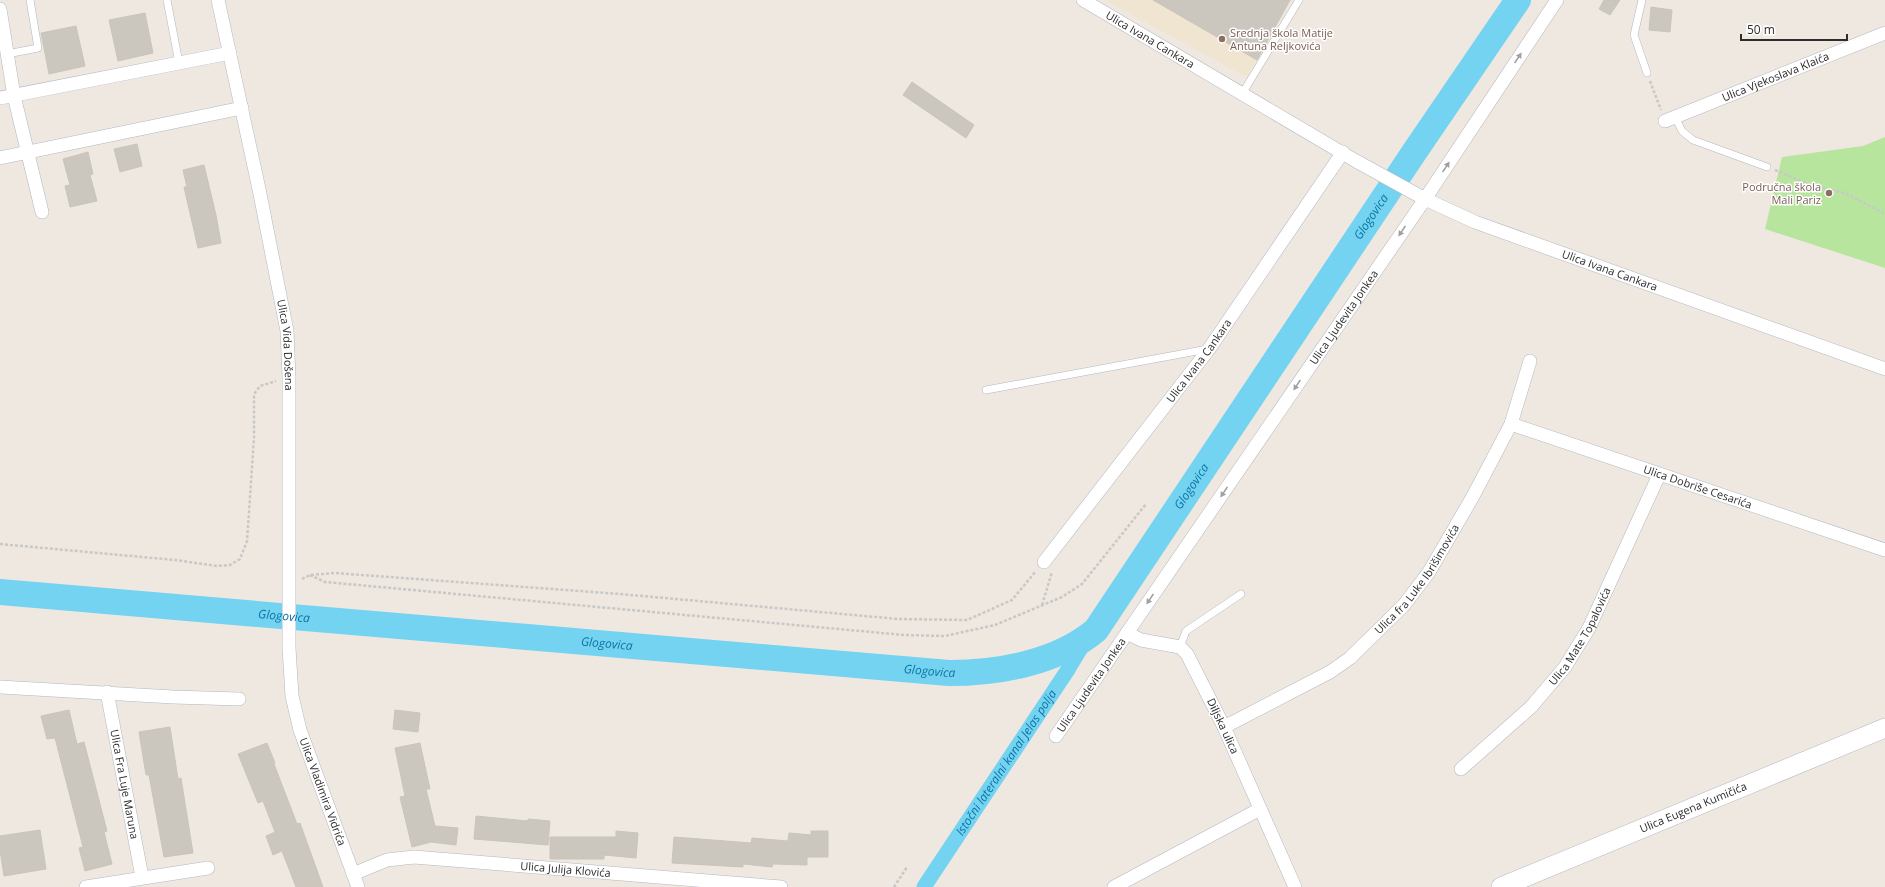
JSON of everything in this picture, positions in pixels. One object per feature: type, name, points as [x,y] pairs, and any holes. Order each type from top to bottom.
[{"type":"main road","name":"Ulica Eugena Kumičića","points":[[1501,887],[1885,728]]},
{"type":"street","name":"Ulica Vida Došena","points":[[218,0],[242,108],[286,331],[289,377],[289,648],[292,696]]},
{"type":"street","name":"Ulica Ivana Cankara","points":[[1083,0],[1356,161],[1419,196],[1475,222],[1885,369]]},
{"type":"street","name":"Ulica Ljudevita Jonkea","points":[[1056,736],[1419,196],[1557,0]]},
{"type":"street","points":[[0,9],[14,96],[42,212]]},
{"type":"street","name":"Ulica Vjekoslava Klaića","points":[[1670,119],[1885,33]]},
{"type":"street","points":[[0,98],[230,53]]},
{"type":"street","points":[[0,158],[242,108]]},
{"type":"street","name":"Ulica Ivana Cankara","points":[[1044,562],[1209,349],[1343,152]]},
{"type":"street","name":"Ulica fra Luke Ibrišimovića","points":[[1224,727],[1330,672],[1350,658],[1404,605],[1437,559],[1472,498],[1511,424],[1530,361]]},
{"type":"street","name":"Ulica Dobriše Cesarića","points":[[1511,424],[1885,550]]},
{"type":"street","name":"Ulica Mate Topalovića","points":[[1461,769],[1531,707],[1565,668],[1589,628],[1658,474]]},
{"type":"street","name":"Ulica Ljudevita Jonkea","points":[[1126,633],[1141,640],[1180,647]]},
{"type":"street","name":"Diljska ulica","points":[[1180,647],[1187,654],[1193,664],[1224,727],[1295,887]]},
{"type":"street","points":[[0,687],[173,697],[239,699]]},
{"type":"street","name":"Ulica Fra Luje Maruna","points":[[107,692],[142,877]]},
{"type":"street","name":"Ulica Vladimira Vidrića","points":[[292,696],[300,730],[358,887]]},
{"type":"street","points":[[1114,887],[1260,810]]},
{"type":"street","name":"Ulica Julija Klovića","points":[[353,874],[387,860],[414,857],[781,887]]},
{"type":"street","points":[[86,887],[142,877],[208,868]]},
{"type":"lane","points":[[7,54],[38,48],[30,0]]},
{"type":"lane","points":[[167,0],[179,63]]},
{"type":"lane","points":[[1242,94],[1299,0]]},
{"type":"lane","points":[[1642,0],[1634,35],[1647,73]]},
{"type":"lane","points":[[1670,119],[1693,140],[1767,167]]},
{"type":"lane","points":[[986,390],[1209,349]]},
{"type":"lane","points":[[1180,647],[1186,631],[1241,594]]},
{"type":"path","points":[[1647,73],[1670,119]]},
{"type":"path","points":[[1767,167],[1810,185],[1845,193],[1885,214]]},
{"type":"path","points":[[0,544],[175,560],[217,566],[230,565],[240,559],[247,541],[254,438],[254,394],[260,386],[289,377]]},
{"type":"path","points":[[310,575],[325,582],[904,635],[945,636],[995,625],[1062,597],[1082,584],[1146,504]]},
{"type":"path","points":[[289,586],[310,575],[335,573],[620,594],[898,619],[967,620],[1012,600],[1044,562]]},
{"type":"path","points":[[894,887],[907,867]]},
{"type":"shaded area","name":"Srednja škola Matije Antuna Reljkovića","points":[[1105,0],[1292,0],[1246,77]]},
{"type":"green space","name":"Područna škola Mali Pariz","points":[[1885,137],[1885,268],[1765,229],[1782,157],[1863,146]]},
{"type":"building","points":[[1153,0],[1290,0],[1257,60]]},
{"type":"building","points":[[1604,0],[1620,0],[1610,15],[1599,9]]},
{"type":"building","points":[[1651,7],[1672,10],[1670,32],[1649,30]]},
{"type":"building","points":[[145,13],[153,53],[118,61],[109,20]]},
{"type":"building","points":[[76,26],[85,66],[49,74],[41,33]]},
{"type":"building","points":[[912,82],[974,125],[966,138],[903,95]]},
{"type":"building","points":[[137,144],[142,166],[120,172],[114,149]]},
{"type":"building","points":[[88,152],[93,174],[90,175],[97,201],[70,207],[65,186],[70,185],[63,159]]},
{"type":"building","points":[[204,165],[221,243],[198,248],[184,187],[187,187],[183,170]]},
{"type":"building","points":[[69,710],[77,744],[84,742],[107,831],[104,832],[112,864],[85,871],[79,848],[83,847],[55,738],[47,739],[41,716]]},
{"type":"building","points":[[395,710],[420,713],[418,732],[393,729]]},
{"type":"building","points":[[170,727],[178,779],[181,778],[193,853],[164,857],[149,775],[146,775],[139,732]]},
{"type":"building","points":[[267,743],[297,824],[300,823],[323,887],[296,887],[282,851],[273,855],[266,836],[275,832],[263,801],[258,803],[238,754]]},
{"type":"building","points":[[420,743],[430,789],[426,789],[435,826],[458,828],[456,845],[431,842],[412,847],[400,797],[405,796],[395,748]]},
{"type":"building","points":[[476,816],[528,821],[528,819],[550,821],[548,845],[474,839]]},
{"type":"building","points":[[40,830],[46,869],[4,876],[0,850],[0,836]]},
{"type":"building","points":[[616,831],[638,833],[636,858],[604,855],[604,859],[550,859],[550,837],[616,837]]},
{"type":"building","points":[[811,831],[828,831],[828,857],[807,857],[807,865],[773,864],[772,867],[743,864],[743,867],[672,863],[674,837],[751,843],[752,838],[788,841],[789,833],[811,835]]},
{"type":"waterway","name":"Glogovica","points":[[0,592],[949,673],[968,673],[1007,668],[1026,664],[1063,651],[1096,630],[1415,151],[1518,0]]},
{"type":"waterway","name":"Istočni lateralni kanal Jelas polja","points":[[924,887],[1069,668],[1087,638]]},
{"type":"place","name":"Srednja škola Matije Antuna Reljkovića","points":[[1222,39]]},
{"type":"place","name":"Područna škola Mali Pariz","points":[[1829,193]]}]
